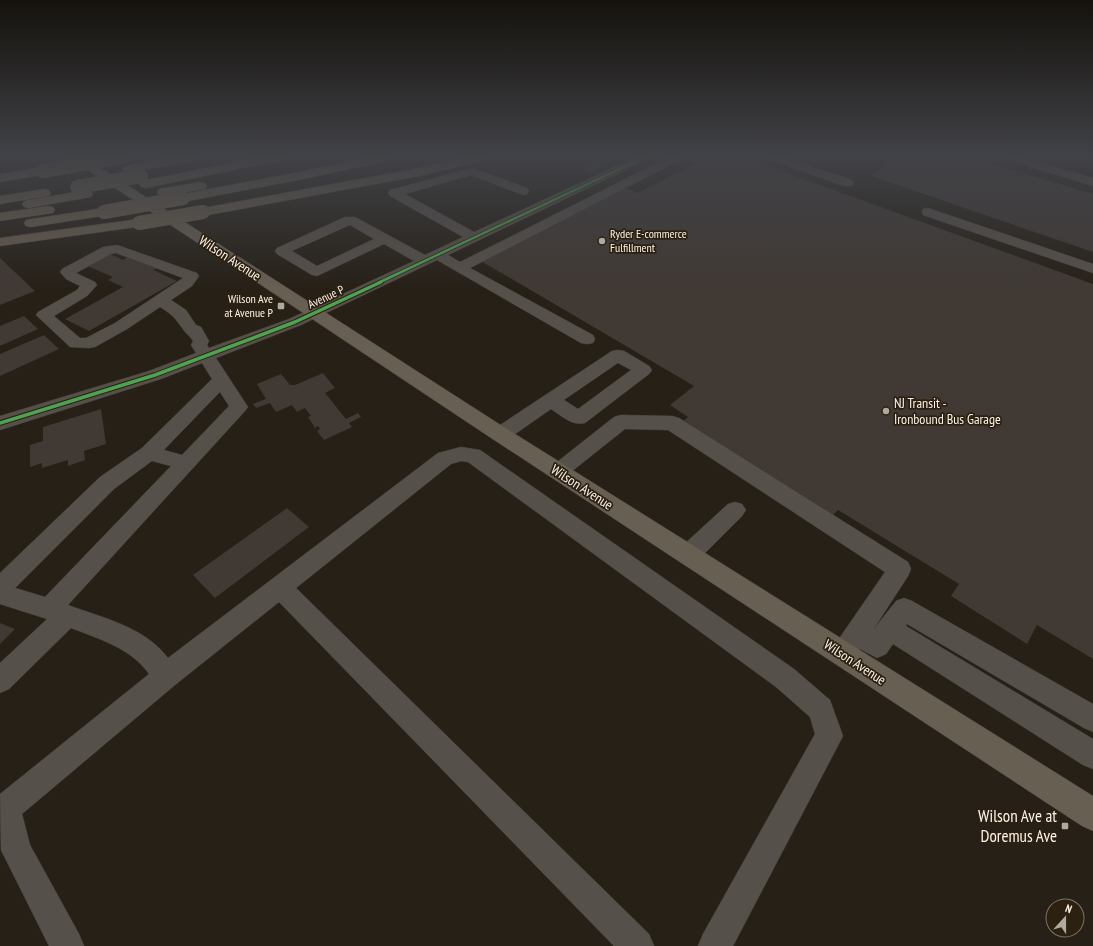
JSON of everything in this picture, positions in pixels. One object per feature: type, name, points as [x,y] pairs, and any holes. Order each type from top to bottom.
[{"type":"highway","points":[[0,208],[37,200]]},
{"type":"highway","points":[[0,228],[130,200]]},
{"type":"highway","points":[[0,242],[140,223],[211,200]]},
{"type":"highway","points":[[0,217],[101,207],[193,205],[220,200]]},
{"type":"highway","points":[[0,231],[229,200]]},
{"type":"main road","name":"Wilson Avenue","points":[[141,200],[688,555],[850,643],[1093,815]]},
{"type":"street","points":[[407,200],[474,238]]},
{"type":"street","name":"Avenue P","points":[[0,423],[122,386],[202,351],[314,313],[553,200]]},
{"type":"street","points":[[459,268],[593,200]]},
{"type":"street","points":[[928,212],[1093,269]]},
{"type":"street","points":[[384,239],[317,272],[282,251],[350,220],[425,261]]},
{"type":"street","points":[[117,249],[192,276],[187,283],[161,301],[89,344],[76,343],[44,315],[82,293],[90,285],[71,276],[67,272],[108,250],[117,249]]},
{"type":"street","points":[[438,255],[587,339]]},
{"type":"street","points":[[0,680],[186,463],[239,407],[202,351],[191,344],[187,339],[185,333],[190,328],[180,313],[161,301]]},
{"type":"street","points":[[0,588],[107,483],[117,474],[149,453],[221,381]]},
{"type":"street","points":[[501,434],[551,400]]},
{"type":"street","points":[[559,472],[621,422],[672,423],[900,569],[850,643],[877,646],[904,609],[1093,719]]},
{"type":"street","points":[[149,453],[186,463]]},
{"type":"street","points":[[67,946],[16,850],[3,810],[166,676],[445,458],[461,454],[474,455],[785,678],[821,709],[829,736],[715,946]]},
{"type":"street","points":[[688,555],[735,510]]},
{"type":"street","points":[[280,587],[637,946]]},
{"type":"street","points":[[0,594],[58,612],[116,634],[136,644],[152,657],[166,676]]},
{"type":"street","points":[[890,629],[1093,755]]},
{"type":"building","name":"NJ Transit - Ironbound Bus Garage","points":[[602,200],[862,200],[1093,284],[1093,659],[1037,625],[1027,644],[951,596],[959,584],[838,510],[832,516],[683,421],[688,417],[670,405],[694,386],[481,261]]},
{"type":"building","points":[[942,200],[1093,200],[1093,252]]},
{"type":"building","points":[[108,253],[123,260],[129,256],[158,268],[153,270],[177,281],[89,331],[65,319],[123,287],[108,280],[113,277],[85,265]]},
{"type":"building","points":[[0,258],[35,291],[0,305]]},
{"type":"building","points":[[24,316],[38,329],[0,346],[0,326]]},
{"type":"building","points":[[44,335],[59,349],[0,376],[0,354]]},
{"type":"building","points":[[323,373],[335,388],[325,393],[346,419],[358,413],[361,417],[349,423],[352,427],[324,440],[317,431],[320,429],[318,426],[315,428],[308,417],[311,416],[305,408],[297,412],[292,405],[276,412],[270,403],[256,408],[253,404],[266,399],[257,384],[281,374],[290,385],[295,385]]},
{"type":"building","points":[[101,409],[106,444],[84,451],[85,460],[68,466],[68,460],[42,468],[42,463],[30,467],[30,445],[43,441],[43,427]]},
{"type":"building","points":[[287,508],[309,527],[215,598],[193,575]]},
{"type":"building","points":[[0,623],[15,629],[0,644]]},
{"type":"cycle path","points":[[0,423],[155,375],[295,322],[553,200]]},
{"type":"place","name":"Ryder E-commerce Fulfillment","points":[[602,241]]},
{"type":"place","name":"Wilson Ave at Avenue P","points":[[281,306]]},
{"type":"place","name":"NJ Transit - Ironbound Bus Garage","points":[[886,411]]},
{"type":"place","name":"Wilson Ave at Doremus Ave","points":[[1065,826]]}]
